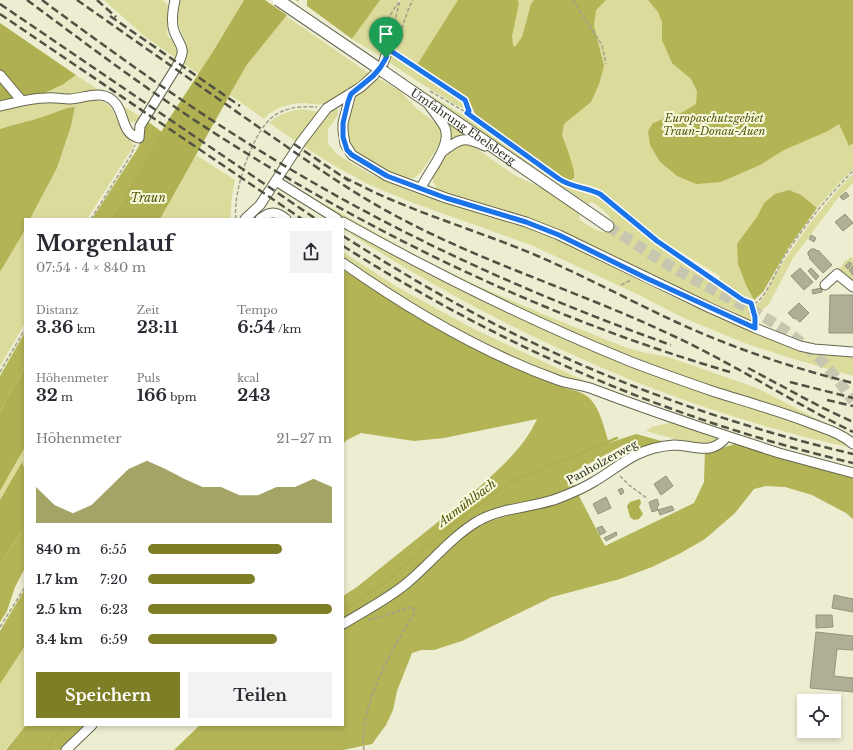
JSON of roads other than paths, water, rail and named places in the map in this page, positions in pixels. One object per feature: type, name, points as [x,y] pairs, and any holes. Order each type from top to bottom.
[{"type":"main road","name":"Umfahrung Ebelsberg","points":[[278,0],[608,226]]},
{"type":"street","points":[[0,106],[46,98],[72,99],[93,95],[104,96],[117,105],[127,130],[133,136],[139,138],[140,126],[182,56],[183,51],[174,31],[173,24],[175,0]]},
{"type":"street","points":[[246,218],[260,205],[301,142],[327,108],[361,87],[376,73],[386,58],[388,49]]},
{"type":"street","points":[[0,75],[22,101]]},
{"type":"street","points":[[351,94],[346,111],[343,131],[344,144],[352,155],[387,176],[446,198],[526,222],[559,235],[646,278],[755,328],[800,346],[814,349],[853,352]]},
{"type":"street","points":[[421,188],[426,177],[442,152],[446,139],[445,128],[427,102]]},
{"type":"street","points":[[442,152],[458,141],[466,139],[475,141],[505,156]]},
{"type":"street","points":[[276,181],[335,218]]},
{"type":"street","points":[[262,218],[274,212],[285,218]]},
{"type":"street","points":[[344,223],[430,270],[534,320],[629,361],[671,377],[775,410],[831,431],[846,438],[853,444]]},
{"type":"street","points":[[344,264],[378,288],[426,316],[474,342],[555,380],[587,388],[677,420],[779,453],[853,473]]},
{"type":"street","points":[[825,285],[837,274],[853,287]]},
{"type":"street","name":"Panholzerweg","points":[[344,623],[406,584],[458,536],[478,521],[502,511],[557,499],[577,491],[651,448],[675,445],[710,448],[720,444],[727,436]]},
{"type":"street","points":[[66,750],[91,726]]},
{"type":"water","name":"Traun","points":[[244,0],[299,0],[246,66],[161,218],[112,218],[167,122],[212,53]]},
{"type":"water","points":[[0,23],[76,75],[62,85],[42,94],[0,102]]},
{"type":"water","points":[[24,369],[24,449],[0,491],[0,411]]},
{"type":"water","points":[[22,462],[24,468],[24,527],[0,565],[0,500]]},
{"type":"water","points":[[640,499],[641,503],[639,507],[643,514],[639,519],[634,520],[630,517],[627,506],[630,502]]},
{"type":"waterway","name":"Aumühlbach","points":[[344,610],[387,581],[431,542],[496,492],[516,480],[617,438]]},
{"type":"waterway","name":"Aumühlbach","points":[[48,750],[55,736],[67,726]]},
{"type":"tunnel","points":[[608,226],[676,269],[761,315],[790,334],[824,363],[853,401]]},
{"type":"railway","points":[[27,0],[126,73],[201,125],[347,212],[408,244],[534,302],[599,328],[730,372]]},
{"type":"railway","points":[[42,0],[133,66],[226,130],[336,195],[429,244],[524,288],[671,345]]},
{"type":"railway","points":[[77,0],[308,161],[378,206],[429,233],[497,263],[633,318],[691,344],[806,408],[853,432]]},
{"type":"railway","points":[[97,0],[116,17]]},
{"type":"railway","points":[[0,4],[315,218]]},
{"type":"railway","points":[[0,14],[301,218]]},
{"type":"railway","points":[[110,16],[240,106]]},
{"type":"railway","points":[[294,144],[349,181]]},
{"type":"railway","points":[[344,177],[416,210],[540,257],[676,322],[741,349],[808,371],[853,383]]},
{"type":"railway","points":[[344,237],[417,281],[492,323],[581,365],[657,395],[735,422],[853,454]]},
{"type":"railway","points":[[344,247],[404,283],[465,317],[526,348],[589,376],[653,402],[718,425],[853,463]]},
{"type":"railway","points":[[748,368],[821,407],[853,422]]},
{"type":"railway","points":[[790,382],[853,398]]},
{"type":"railway","points":[[827,400],[853,406]]},
{"type":"park label","name":"Europaschutzgebiet Traun-Donau-Auen","points":[[714,124]]}]
